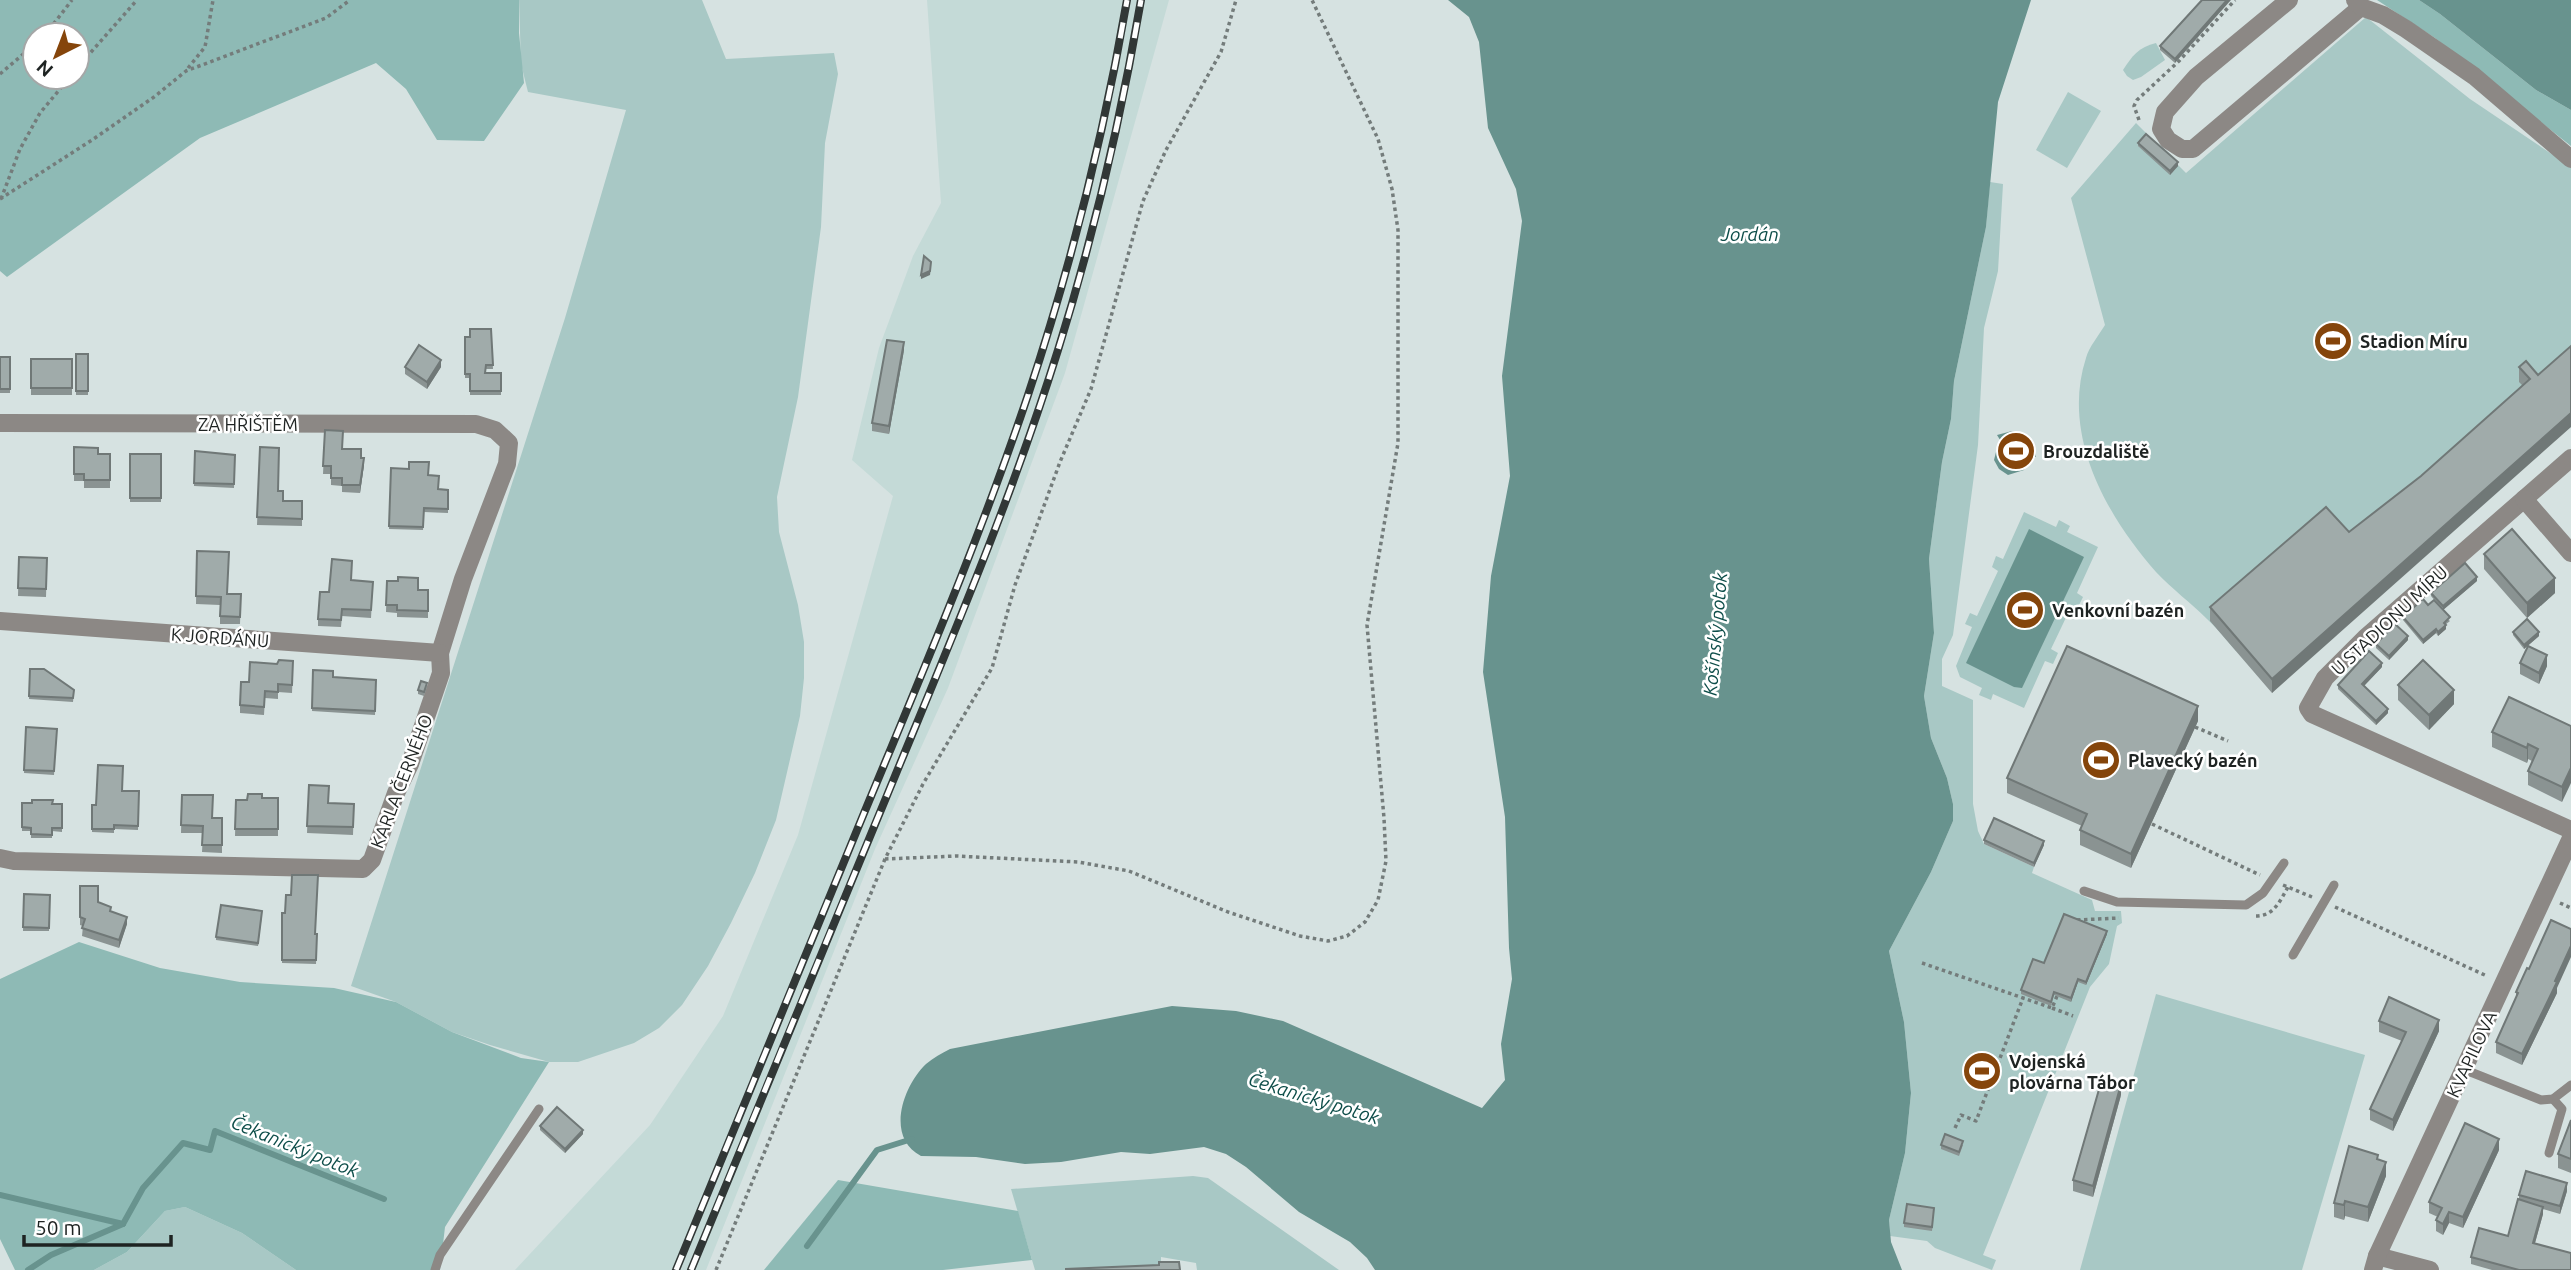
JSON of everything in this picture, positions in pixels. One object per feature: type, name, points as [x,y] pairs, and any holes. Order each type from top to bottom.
[{"type":"street","points":[[2289,0],[2196,77],[2172,103],[2165,112],[2161,129],[2168,140],[2182,149],[2193,149],[2358,3],[2406,29],[2474,76],[2571,159]]},
{"type":"street","name":"ZA HŘIŠTĚM","points":[[0,423],[476,424],[495,430]]},
{"type":"street","name":"KARLA ČERNÉHO","points":[[0,858],[14,861],[363,869],[372,860],[396,793],[410,764],[441,673],[440,653],[463,579],[507,464],[509,443],[495,430]]},
{"type":"street","name":"U STADIONU MÍRU","points":[[2571,458],[2365,638],[2325,678],[2308,708],[2312,714],[2571,830]]},
{"type":"street","points":[[2524,499],[2571,553]]},
{"type":"street","name":"K JORDÁNU","points":[[0,621],[440,653]]},
{"type":"street","name":"KVAPILOVA","points":[[2375,1263],[2571,838]]},
{"type":"street","points":[[2375,1263],[2430,1270]]},
{"type":"lane","points":[[2084,891],[2117,902],[2246,905],[2263,894],[2284,863]]},
{"type":"lane","points":[[2293,955],[2334,885]]},
{"type":"lane","points":[[2463,1069],[2541,1100],[2553,1099],[2571,1085]]},
{"type":"lane","points":[[2549,1153],[2562,1109],[2553,1099]]},
{"type":"lane","points":[[435,1270],[440,1255],[539,1110]]},
{"type":"path","points":[[56,21],[72,0]]},
{"type":"path","points":[[91,52],[137,0]]},
{"type":"path","points":[[0,199],[92,140],[186,71],[205,47],[213,0]]},
{"type":"path","points":[[186,71],[326,18],[350,0]]},
{"type":"path","points":[[716,1270],[886,859],[923,783],[992,668],[1016,585],[1060,462],[1091,390],[1143,201],[1166,150],[1221,52],[1236,0]]},
{"type":"path","points":[[886,859],[983,857],[1078,862],[1129,871],[1228,912],[1300,936],[1328,941],[1347,936],[1365,922],[1378,900],[1386,861],[1367,625],[1398,443],[1398,230],[1392,189],[1378,139],[1312,0]]},
{"type":"path","points":[[2139,120],[2134,106],[2137,100],[2235,0]]},
{"type":"path","points":[[0,74],[21,56]]},
{"type":"path","points":[[0,199],[20,149],[40,113],[58,91]]},
{"type":"path","points":[[2195,727],[2228,741]]},
{"type":"path","points":[[2559,903],[2571,908]]},
{"type":"path","points":[[2072,921],[2121,918]]},
{"type":"path","points":[[1922,963],[2073,1016]]},
{"type":"path","points":[[2052,1008],[2057,996]]},
{"type":"path","points":[[1955,1128],[1961,1115],[1976,1121],[2023,998]]},
{"type":"shaded area","points":[[0,0],[519,0],[524,83],[484,141],[437,140],[406,89],[376,63],[200,138],[7,277],[0,271]]},
{"type":"shaded area","points":[[519,0],[702,0],[726,59],[834,53],[838,74],[825,143],[821,227],[798,397],[777,497],[779,532],[798,605],[804,642],[804,678],[800,716],[776,820],[731,923],[708,966],[682,1005],[659,1028],[634,1043],[578,1062],[549,1062],[490,1045],[452,1032],[396,1002],[351,986],[565,318],[626,110],[528,92],[521,64]]},
{"type":"shaded area","points":[[927,0],[1169,0],[1065,373],[948,688],[875,849],[706,1270],[515,1270],[650,1125],[723,1016],[798,835],[893,496],[852,460],[879,348],[913,256],[941,203]]},
{"type":"shaded area","points":[[2377,0],[2419,0],[2536,90],[2571,110],[2571,146],[2435,38]]},
{"type":"shaded area","name":"Stadion Míru","points":[[2366,17],[2470,99],[2571,167],[2571,427],[2236,651],[2211,623],[2156,572],[2138,550],[2105,500],[2093,472],[2084,445],[2079,416],[2080,387],[2087,354],[2105,325],[2071,198],[2136,123],[2186,173]]},
{"type":"shaded area","points":[[2156,43],[2165,60],[2141,77],[2133,80],[2127,76],[2123,70],[2133,56]]},
{"type":"shaded area","points":[[2068,92],[2101,111],[2067,168],[2036,150]]},
{"type":"shaded area","name":"Vojenská plovárna Tábor","points":[[1990,182],[2003,184],[1998,271],[1984,328],[1978,445],[1953,635],[1942,659],[1942,686],[1973,700],[1973,804],[1978,831],[1984,844],[2034,867],[2032,873],[2092,900],[2095,911],[2121,911],[2122,923],[2117,926],[2109,964],[2090,987],[1983,1255],[1996,1260],[1992,1270],[1935,1248],[1927,1241],[1890,1236],[1889,1220],[1905,1153],[1911,1093],[1904,1022],[1889,951],[1931,872],[1953,821],[1953,804],[1947,778],[1931,738],[1924,696],[1934,633],[1929,559],[1942,462],[1951,419],[1954,381],[1986,227]]},
{"type":"shaded area","name":"Venkovní bazén","points":[[2024,512],[2056,527],[2059,520],[2070,526],[2067,532],[2098,547],[2077,593],[2083,597],[2078,607],[2072,605],[2051,649],[2058,653],[2053,664],[2045,661],[2024,708],[1993,694],[1991,700],[1979,695],[1982,688],[1960,677],[1956,666],[1972,627],[1965,624],[1970,613],[1977,616],[1998,571],[1992,567],[1996,556],[2003,559]]},
{"type":"shaded area","points":[[79,942],[160,968],[240,982],[334,988],[396,1002],[452,1032],[521,1058],[549,1062],[445,1227],[440,1270],[296,1270],[242,1233],[185,1207],[165,1211],[127,1252],[94,1270],[15,1270],[0,1239],[0,979]]},
{"type":"shaded area","points":[[2156,994],[2365,1055],[2302,1270],[2080,1270]]},
{"type":"shaded area","points":[[1193,1176],[1208,1178],[1339,1270],[1197,1270],[1196,1263],[1161,1257],[1161,1270],[1035,1270],[1011,1189]]},
{"type":"shaded area","points":[[838,1180],[1018,1211],[1032,1260],[943,1270],[764,1270]]},
{"type":"shaded area","points":[[185,1207],[242,1233],[296,1270],[94,1270],[127,1252],[165,1211]]},
{"type":"water","name":"Jordán","points":[[1448,0],[2031,0],[1998,102],[1986,227],[1954,381],[1951,419],[1942,462],[1929,559],[1934,633],[1924,696],[1931,738],[1947,778],[1953,804],[1953,821],[1931,872],[1889,951],[1904,1022],[1911,1093],[1905,1153],[1889,1220],[1891,1242],[1902,1270],[1375,1270],[1350,1242],[1299,1212],[1246,1167],[1226,1154],[1204,1147],[1150,1154],[1121,1152],[1061,1162],[1025,1164],[976,1157],[921,1156],[903,1137],[901,1111],[910,1085],[926,1064],[950,1049],[1172,1006],[1236,1011],[1283,1021],[1482,1108],[1505,1080],[1501,1044],[1512,979],[1505,817],[1483,672],[1491,576],[1510,476],[1502,376],[1522,221],[1516,189],[1488,128],[1479,42],[1469,17]]},
{"type":"water","points":[[2419,0],[2571,0],[2571,110],[2536,90]]},
{"type":"water","name":"Brouzdaliště","points":[[2012,431],[2029,440],[2036,457],[2028,457],[2024,470],[2008,475],[1999,469],[1994,460],[1997,448],[2002,443],[1997,435]]},
{"type":"water","name":"Venkovní bazén","points":[[2029,529],[2084,557],[2022,688],[2014,687],[1966,663]]},
{"type":"building","points":[[2202,0],[2227,0],[2175,59],[2160,46]]},
{"type":"building","points":[[2146,134],[2178,162],[2170,171],[2138,143]]},
{"type":"building","points":[[924,256],[931,262],[930,271],[921,275]]},
{"type":"building","points":[[470,329],[491,329],[493,365],[486,365],[485,373],[501,373],[501,391],[470,391],[470,374],[465,374],[465,337],[470,337]]},
{"type":"building","points":[[887,340],[904,342],[889,426],[872,423]]},
{"type":"building","points":[[419,345],[441,360],[427,382],[405,367]]},
{"type":"building","points":[[2571,346],[2571,413],[2272,679],[2210,607],[2326,507],[2349,532],[2421,476],[2530,379],[2519,367],[2526,361],[2538,375]]},
{"type":"building","points":[[76,354],[88,354],[88,391],[76,391]]},
{"type":"building","points":[[0,357],[10,357],[10,389],[0,389]]},
{"type":"building","points":[[31,359],[72,359],[72,388],[31,388]]},
{"type":"building","points":[[325,430],[343,431],[342,449],[361,449],[361,458],[364,458],[360,485],[342,485],[342,478],[331,478],[331,466],[323,466]]},
{"type":"building","points":[[74,447],[98,448],[98,454],[110,454],[110,480],[84,480],[84,474],[74,474]]},
{"type":"building","points":[[260,447],[279,448],[278,491],[283,491],[283,501],[302,501],[302,519],[257,517]]},
{"type":"building","points":[[195,451],[235,455],[234,484],[194,483]]},
{"type":"building","points":[[130,454],[161,454],[161,498],[130,498]]},
{"type":"building","points":[[409,462],[429,462],[428,475],[439,476],[438,489],[448,490],[448,509],[424,508],[423,527],[389,526],[391,468],[409,469]]},
{"type":"building","points":[[2512,529],[2555,578],[2527,603],[2484,554]]},
{"type":"building","points":[[197,551],[229,552],[227,594],[241,594],[240,617],[220,616],[221,597],[196,596]]},
{"type":"building","points":[[19,557],[47,558],[46,589],[18,588]]},
{"type":"building","points":[[332,559],[352,561],[351,580],[373,582],[371,610],[342,609],[341,620],[318,619],[320,592],[329,592]]},
{"type":"building","points":[[2465,563],[2477,577],[2443,606],[2431,593]]},
{"type":"building","points":[[398,577],[418,578],[418,590],[428,590],[428,611],[397,610],[397,605],[386,605],[387,581],[398,581]]},
{"type":"building","points":[[2423,599],[2428,605],[2434,600],[2450,617],[2438,632],[2436,629],[2423,640],[2403,617]]},
{"type":"building","points":[[2527,619],[2539,632],[2524,645],[2513,632]]},
{"type":"building","points":[[2395,624],[2408,636],[2389,656],[2376,644]]},
{"type":"building","name":"Plavecký bazén","points":[[2067,646],[2198,706],[2131,854],[2080,830],[2087,814],[2007,778]]},
{"type":"building","points":[[2528,646],[2547,655],[2539,673],[2520,663]]},
{"type":"building","points":[[2369,651],[2382,663],[2362,684],[2388,709],[2376,721],[2338,685]]},
{"type":"building","points":[[279,660],[293,661],[292,685],[278,684],[278,692],[265,691],[264,707],[240,705],[241,682],[249,682],[250,662],[277,664]]},
{"type":"building","points":[[2423,660],[2454,690],[2429,715],[2398,685]]},
{"type":"building","points":[[30,669],[44,669],[74,690],[73,698],[29,696]]},
{"type":"building","points":[[313,670],[333,671],[333,677],[376,680],[375,711],[312,708]]},
{"type":"building","points":[[421,681],[427,683],[424,692],[418,690]]},
{"type":"building","points":[[2509,697],[2571,726],[2571,768],[2562,787],[2528,771],[2538,749],[2528,744],[2527,748],[2492,732]]},
{"type":"building","points":[[26,727],[57,729],[54,771],[24,770]]},
{"type":"building","points":[[98,765],[123,766],[122,791],[139,791],[138,826],[114,825],[114,829],[92,829],[92,805],[96,805]]},
{"type":"building","points":[[309,785],[329,786],[328,803],[354,804],[353,827],[307,826]]},
{"type":"building","points":[[248,794],[262,794],[262,798],[278,798],[278,829],[235,829],[236,800],[247,800]]},
{"type":"building","points":[[182,795],[213,795],[212,818],[222,818],[222,845],[202,845],[203,826],[181,825]]},
{"type":"building","points":[[32,800],[53,800],[52,804],[62,804],[62,828],[52,828],[52,835],[31,834],[31,828],[22,827],[22,803],[32,803]]},
{"type":"building","points":[[1994,818],[2044,841],[2034,863],[1984,840]]},
{"type":"building","points":[[292,875],[318,875],[316,960],[282,960],[282,913],[285,913],[286,895],[291,895]]},
{"type":"building","points":[[80,886],[98,886],[98,902],[111,907],[110,911],[127,917],[119,940],[82,928],[85,919],[80,917]]},
{"type":"building","points":[[24,894],[50,895],[49,928],[23,927]]},
{"type":"building","points":[[221,905],[262,911],[258,943],[216,937]]},
{"type":"building","points":[[2064,914],[2107,931],[2086,982],[2078,979],[2071,998],[2054,992],[2051,1002],[2021,990],[2033,959],[2044,963]]},
{"type":"building","points":[[2551,920],[2571,929],[2571,946],[2555,981],[2557,982],[2522,1054],[2496,1042],[2518,993],[2516,992]]},
{"type":"building","points":[[2389,997],[2439,1020],[2393,1120],[2370,1109],[2406,1032],[2379,1021]]},
{"type":"building","points":[[2102,1079],[2121,1084],[2093,1186],[2073,1180]]},
{"type":"building","points":[[557,1107],[583,1130],[565,1149],[540,1126]]},
{"type":"building","points":[[2571,1120],[2571,1159],[2558,1154]]},
{"type":"building","points":[[2465,1123],[2499,1139],[2463,1217],[2449,1212],[2443,1224],[2436,1220],[2442,1208],[2429,1202]]},
{"type":"building","points":[[1945,1134],[1963,1141],[1959,1152],[1941,1145]]},
{"type":"building","points":[[2349,1146],[2378,1155],[2377,1159],[2386,1162],[2368,1207],[2345,1201],[2344,1205],[2334,1203]]},
{"type":"building","points":[[2526,1171],[2567,1183],[2560,1206],[2519,1195]]},
{"type":"building","points":[[2518,1199],[2543,1207],[2533,1243],[2571,1253],[2571,1270],[2519,1270],[2471,1257],[2479,1228],[2508,1236]]},
{"type":"building","points":[[1907,1204],[1934,1208],[1932,1227],[1904,1223]]},
{"type":"building","points":[[1159,1262],[1179,1262],[1180,1270],[1066,1270],[1159,1265]]},
{"type":"waterway","name":"Čekanický potok","points":[[0,1195],[123,1224],[143,1188],[183,1143],[210,1150],[215,1131],[384,1199]]},
{"type":"waterway","name":"Čekanický potok","points":[[807,1246],[877,1150],[912,1139]]},
{"type":"waterway","points":[[28,1270],[51,1255],[123,1224]]},
{"type":"railway","points":[[676,1270],[970,555],[1028,395],[1072,249],[1097,150],[1127,0]]},
{"type":"railway","points":[[691,1270],[956,628],[1040,406],[1095,220],[1125,88],[1141,0]]},
{"type":"place","name":"Stadion Míru","points":[[2333,341]]},
{"type":"place","name":"Brouzdaliště","points":[[2016,451]]},
{"type":"place","name":"Venkovní bazén","points":[[2025,610]]},
{"type":"place","name":"Plavecký bazén","points":[[2101,760]]},
{"type":"place","name":"Vojenská plovárna Tábor","points":[[1982,1071]]},
{"type":"water label","name":"Košínský potok","points":[[1715,634]]}]
